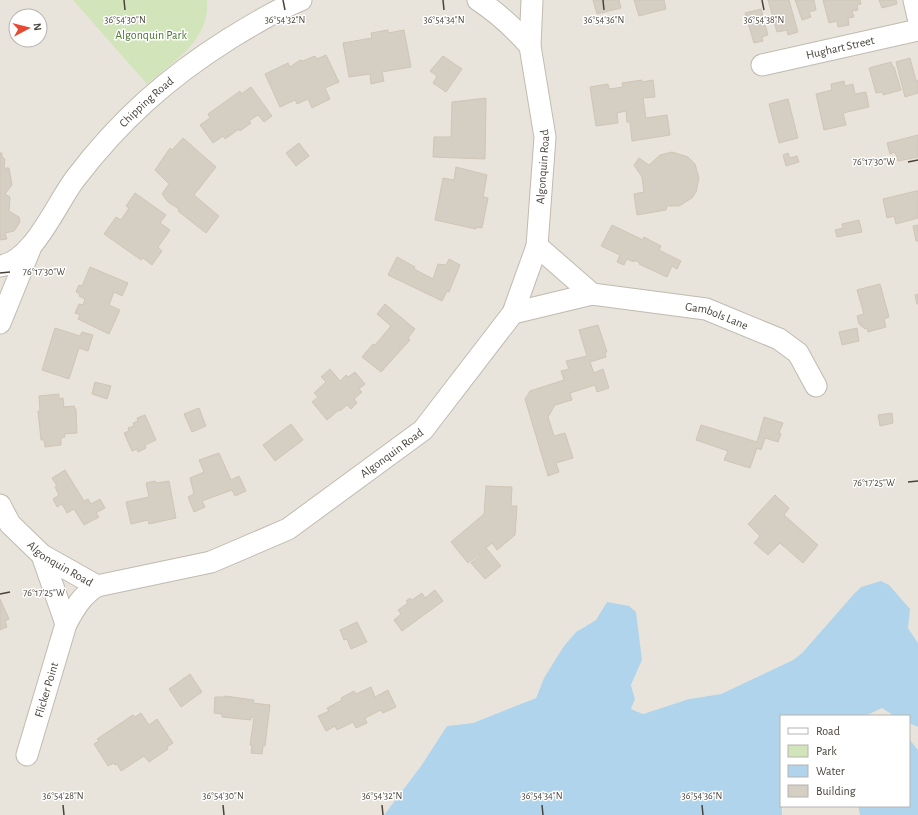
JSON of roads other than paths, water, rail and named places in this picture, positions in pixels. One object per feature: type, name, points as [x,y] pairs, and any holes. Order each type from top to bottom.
[{"type":"street","name":"Chipping Road","points":[[0,323],[31,246],[68,188],[97,151],[122,123],[152,94],[195,60],[252,24],[301,0]]},
{"type":"street","points":[[478,0],[496,12],[512,26],[530,46]]},
{"type":"street","name":"Algonquin Road","points":[[0,505],[5,523],[42,555],[97,586],[210,562],[288,529],[423,430],[513,312],[537,246],[545,137],[530,46],[532,0]]},
{"type":"street","points":[[914,0],[918,17]]},
{"type":"street","name":"Hughart Street","points":[[762,65],[918,30]]},
{"type":"street","name":"Chipping Road","points":[[0,266],[17,260],[31,246]]},
{"type":"street","points":[[537,246],[592,294]]},
{"type":"street","name":"Gambols Lane","points":[[513,312],[592,294],[706,309],[779,339],[798,353],[816,386]]},
{"type":"street","points":[[42,555],[66,624]]},
{"type":"street","name":"Flicker Point","points":[[27,755],[66,624],[75,608],[87,592],[97,586]]},
{"type":"water","points":[[881,581],[889,585],[910,609],[908,628],[918,643],[918,727],[910,723],[910,715],[892,715],[882,708],[867,715],[780,715],[780,807],[782,807],[782,815],[384,815],[421,766],[447,726],[473,723],[536,698],[544,678],[564,646],[576,632],[596,620],[607,602],[629,606],[636,612],[642,660],[631,685],[635,699],[631,709],[643,714],[689,699],[721,694],[793,660],[802,653],[861,587]]},
{"type":"water","points":[[910,740],[918,750],[918,815],[860,815],[858,807],[910,807]]},
{"type":"park label","name":"Algonquin Park","points":[[151,35]]}]
